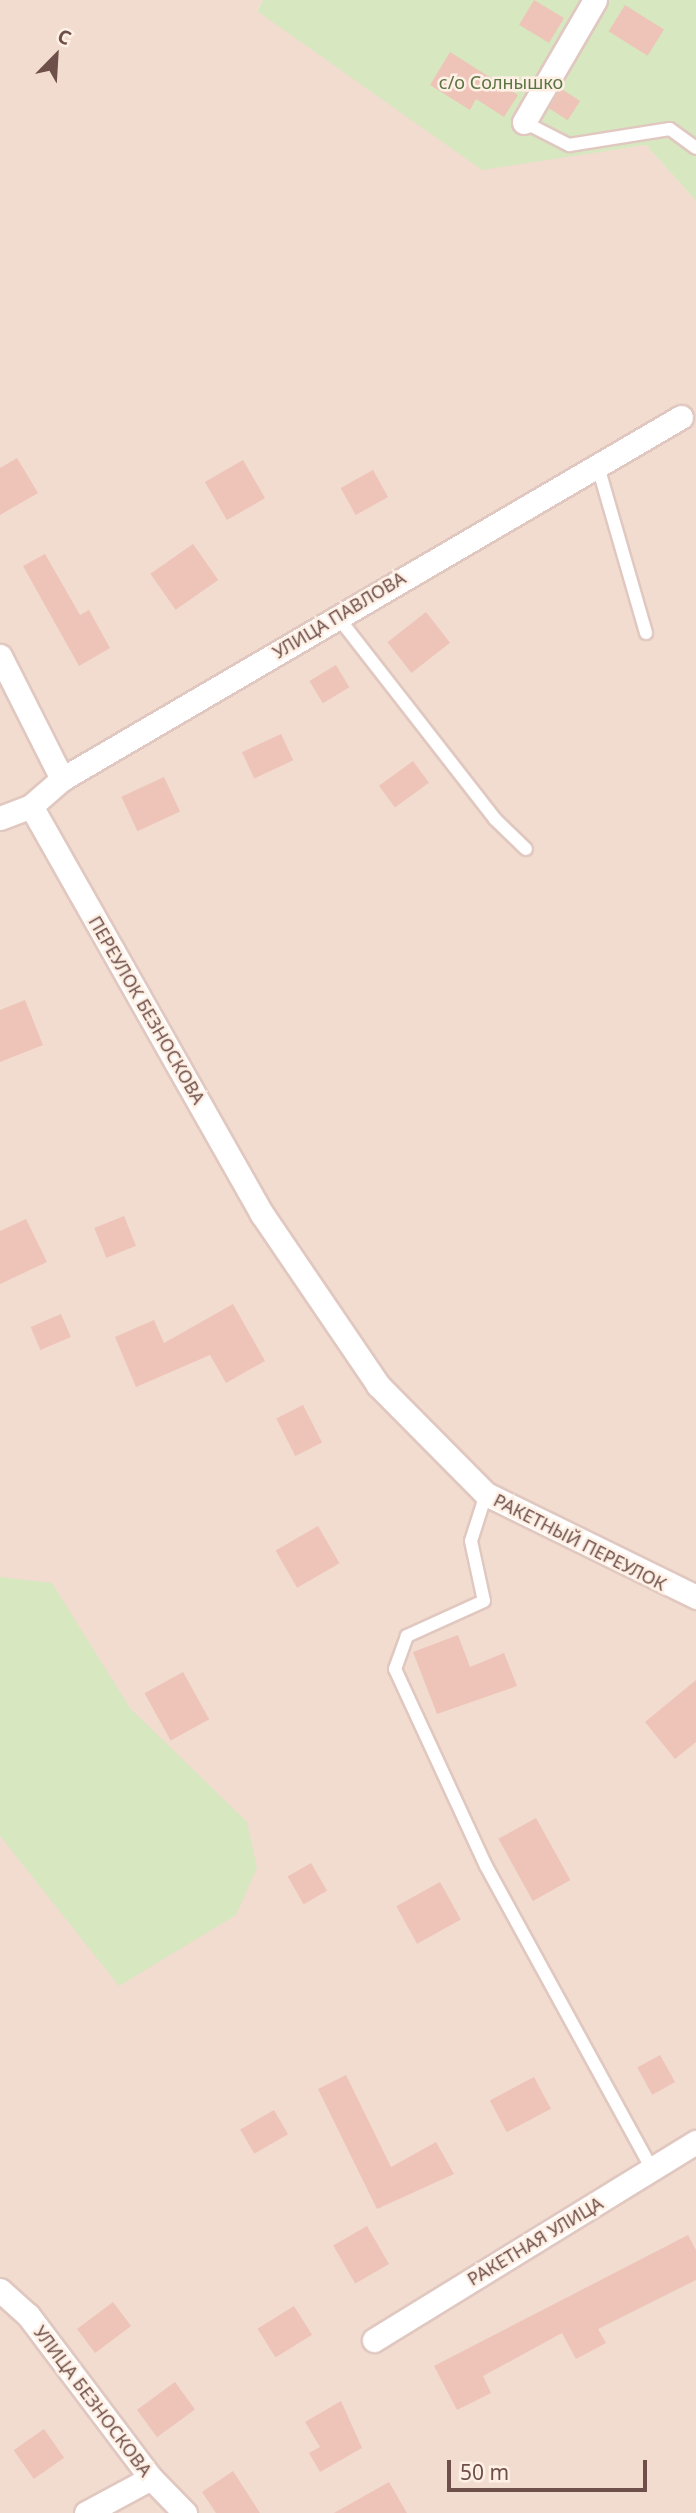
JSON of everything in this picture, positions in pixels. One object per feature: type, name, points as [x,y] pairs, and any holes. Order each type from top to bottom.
[{"type":"street","points":[[524,122],[595,0]]},
{"type":"street","name":"УЛИЦА ПАВЛОВА","points":[[0,818],[31,806],[62,779],[597,463],[689,413]]},
{"type":"street","points":[[0,656],[62,779]]},
{"type":"street","name":"ПЕРЕУЛОК БЕЗНОСКОВА","points":[[31,806],[262,1214]]},
{"type":"street","name":"РАКЕТНЫЙ ПЕРЕУЛОК","points":[[262,1214],[378,1385],[486,1494],[695,1599]]},
{"type":"street","name":"РАКЕТНАЯ УЛИЦА","points":[[374,2340],[696,2142]]},
{"type":"street","name":"УЛИЦА БЕЗНОСКОВА","points":[[0,2290],[28,2315],[151,2478],[185,2513]]},
{"type":"street","points":[[86,2513],[151,2478]]},
{"type":"lane","points":[[524,122],[569,145],[670,129],[696,148]]},
{"type":"lane","points":[[597,463],[646,633]]},
{"type":"lane","points":[[337,616],[495,819],[526,849]]},
{"type":"lane","points":[[486,1494],[471,1541],[484,1601],[407,1636],[395,1669],[486,1866],[652,2169]]},
{"type":"shaded area","points":[[0,0],[263,0],[257,10],[482,169],[646,145],[696,201],[696,2513],[0,2513]]},
{"type":"green space","name":"с/о Солнышко","points":[[263,0],[696,0],[696,201],[646,145],[482,170],[257,11]]},
{"type":"green space","points":[[0,1577],[52,1583],[130,1708],[247,1822],[257,1868],[236,1915],[119,1986],[0,1836]]},
{"type":"building","points":[[534,0],[564,18],[549,43],[519,25]]},
{"type":"building","points":[[625,5],[664,29],[648,56],[609,31]]},
{"type":"building","points":[[450,52],[518,95],[504,117],[476,99],[470,110],[430,85]]},
{"type":"building","points":[[560,88],[580,101],[568,120],[547,107]]},
{"type":"building","points":[[17,458],[38,493],[0,515],[0,468]]},
{"type":"building","points":[[243,460],[265,498],[227,520],[205,482]]},
{"type":"building","points":[[373,470],[388,497],[356,515],[341,488]]},
{"type":"building","points":[[193,544],[218,580],[176,610],[150,574]]},
{"type":"building","points":[[45,554],[80,615],[89,610],[110,648],[79,666],[23,566]]},
{"type":"building","points":[[426,612],[450,643],[411,673],[387,642]]},
{"type":"building","points":[[336,665],[349,687],[323,703],[309,681]]},
{"type":"building","points":[[281,734],[293,760],[254,778],[242,752]]},
{"type":"building","points":[[413,761],[429,783],[395,808],[379,786]]},
{"type":"building","points":[[164,777],[180,811],[137,831],[121,797]]},
{"type":"building","points":[[25,1000],[43,1045],[0,1062],[0,1010]]},
{"type":"building","points":[[124,1216],[136,1246],[106,1258],[94,1228]]},
{"type":"building","points":[[26,1219],[47,1262],[0,1284],[0,1231]]},
{"type":"building","points":[[233,1304],[265,1361],[226,1383],[210,1355],[136,1387],[115,1337],[154,1320],[164,1343]]},
{"type":"building","points":[[61,1314],[71,1337],[40,1350],[31,1327]]},
{"type":"building","points":[[303,1405],[322,1442],[295,1456],[276,1419]]},
{"type":"building","points":[[318,1526],[340,1563],[297,1588],[276,1550]]},
{"type":"building","points":[[458,1635],[470,1667],[504,1653],[517,1686],[437,1714],[413,1652]]},
{"type":"building","points":[[183,1672],[209,1719],[171,1741],[145,1693]]},
{"type":"building","points":[[696,1680],[696,1742],[675,1759],[645,1722]]},
{"type":"building","points":[[536,1818],[570,1880],[533,1901],[498,1839]]},
{"type":"building","points":[[311,1863],[327,1891],[304,1904],[288,1876]]},
{"type":"building","points":[[440,1882],[461,1920],[417,1944],[396,1906]]},
{"type":"building","points":[[660,2055],[675,2082],[652,2095],[637,2068]]},
{"type":"building","points":[[346,2075],[391,2167],[436,2142],[454,2174],[377,2209],[318,2089]]},
{"type":"building","points":[[534,2077],[551,2109],[507,2132],[490,2100]]},
{"type":"building","points":[[274,2110],[288,2134],[254,2154],[240,2130]]},
{"type":"building","points":[[367,2226],[389,2264],[355,2284],[333,2246]]},
{"type":"building","points":[[688,2235],[696,2250],[696,2280],[598,2329],[606,2343],[576,2359],[562,2333],[483,2376],[491,2393],[457,2410],[434,2366]]},
{"type":"building","points":[[113,2302],[131,2326],[95,2353],[77,2329]]},
{"type":"building","points":[[294,2306],[312,2335],[276,2358],[258,2329]]},
{"type":"building","points":[[175,2382],[195,2410],[157,2437],[137,2410]]},
{"type":"building","points":[[341,2401],[362,2448],[320,2472],[309,2453],[320,2447],[305,2422]]},
{"type":"building","points":[[44,2429],[64,2458],[34,2479],[14,2450]]},
{"type":"building","points":[[233,2471],[260,2513],[216,2513],[202,2492]]},
{"type":"building","points":[[389,2482],[407,2513],[334,2513]]}]
